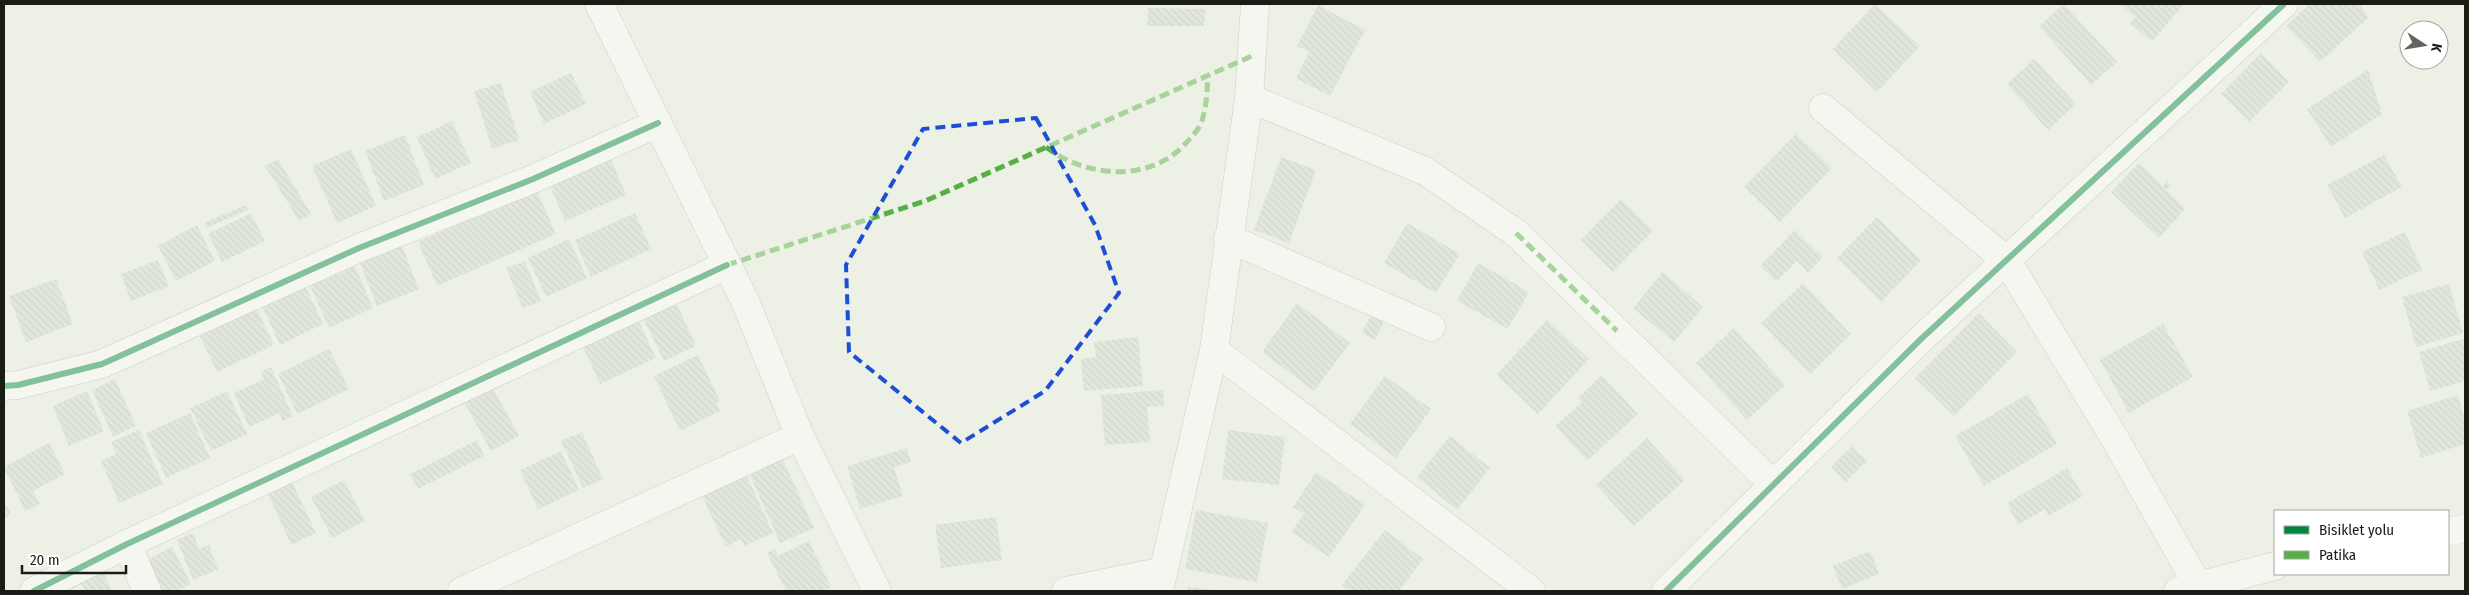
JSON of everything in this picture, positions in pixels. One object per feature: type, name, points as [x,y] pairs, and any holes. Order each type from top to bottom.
[{"type":"street","points":[[599,4],[745,301],[800,436],[877,591]]},
{"type":"street","points":[[1066,591],[1162,581],[1214,350],[1228,238],[1249,98],[1255,4]]},
{"type":"street","points":[[1666,591],[1921,339],[2284,4]]},
{"type":"street","points":[[1249,98],[1425,171],[1516,233],[1773,484]]},
{"type":"street","points":[[1823,108],[2007,261],[2115,439],[2188,589],[2248,571],[2274,566]]},
{"type":"street","points":[[4,386],[18,385],[102,364],[359,248],[532,179],[658,123]]},
{"type":"street","points":[[1228,238],[1431,327]]},
{"type":"street","points":[[34,591],[127,544],[727,265]]},
{"type":"street","points":[[1214,350],[1531,591]]},
{"type":"street","points":[[462,591],[800,436]]},
{"type":"street","points":[[2449,532],[2465,528]]},
{"type":"street","points":[[127,544],[148,591]]},
{"type":"highlighted area","points":[[1036,118],[1095,225],[1119,293],[1045,391],[961,443],[849,352],[846,265],[923,129]]},
{"type":"building","points":[[1875,4],[1920,46],[1877,92],[1833,49]]},
{"type":"building","points":[[2064,4],[2117,62],[2091,85],[2039,26]]},
{"type":"building","points":[[2120,4],[2184,4],[2152,42],[2130,23],[2136,17]]},
{"type":"building","points":[[2310,4],[2360,4],[2368,18],[2320,62],[2286,26]]},
{"type":"building","points":[[1318,5],[1365,30],[1330,96],[1296,78],[1309,52],[1297,46]]},
{"type":"building","points":[[1148,8],[1205,9],[1204,26],[1147,26]]},
{"type":"building","points":[[2261,53],[2289,82],[2249,122],[2221,94]]},
{"type":"building","points":[[2034,59],[2076,104],[2048,130],[2007,84]]},
{"type":"building","points":[[2368,70],[2382,114],[2331,147],[2307,109]]},
{"type":"building","points":[[571,73],[586,104],[544,124],[530,92]]},
{"type":"building","points":[[501,83],[519,140],[492,149],[474,91]]},
{"type":"building","points":[[452,121],[471,163],[435,179],[417,137]]},
{"type":"building","points":[[1796,134],[1832,168],[1780,222],[1744,187]]},
{"type":"building","points":[[405,135],[424,185],[384,201],[365,151]]},
{"type":"building","points":[[351,149],[376,206],[337,223],[312,166]]},
{"type":"building","points":[[608,152],[626,195],[565,221],[547,179]]},
{"type":"building","points":[[2384,155],[2402,187],[2345,218],[2327,185]]},
{"type":"building","points":[[1281,157],[1316,170],[1289,243],[1254,230]]},
{"type":"building","points":[[278,159],[311,214],[299,221],[265,166]]},
{"type":"building","points":[[2139,163],[2163,186],[2167,181],[2171,185],[2166,190],[2185,209],[2159,238],[2111,192]]},
{"type":"building","points":[[536,189],[556,234],[437,286],[418,242]]},
{"type":"building","points":[[1621,199],[1653,231],[1613,272],[1581,240]]},
{"type":"building","points":[[246,205],[248,210],[206,228],[204,223]]},
{"type":"building","points":[[251,213],[265,241],[222,262],[208,234]]},
{"type":"building","points":[[635,213],[651,249],[591,277],[575,240]]},
{"type":"building","points":[[1877,217],[1921,260],[1881,302],[1837,258]]},
{"type":"building","points":[[1407,223],[1460,254],[1436,293],[1384,263]]},
{"type":"building","points":[[197,225],[215,261],[176,281],[158,246]]},
{"type":"building","points":[[1795,230],[1823,257],[1808,273],[1797,261],[1776,282],[1760,266]]},
{"type":"building","points":[[2405,232],[2422,270],[2379,290],[2362,252]]},
{"type":"building","points":[[569,239],[587,278],[546,297],[528,258]]},
{"type":"building","points":[[402,246],[419,289],[377,306],[360,263]]},
{"type":"building","points":[[158,260],[169,286],[131,301],[121,274]]},
{"type":"building","points":[[525,261],[541,301],[523,308],[506,268]]},
{"type":"building","points":[[1478,263],[1529,292],[1508,329],[1457,301]]},
{"type":"building","points":[[355,266],[373,308],[329,328],[310,286]]},
{"type":"building","points":[[1663,272],[1703,307],[1674,342],[1633,308]]},
{"type":"building","points":[[56,279],[73,324],[26,342],[9,296]]},
{"type":"building","points":[[1803,283],[1851,334],[1810,374],[1761,323]]},
{"type":"building","points":[[2449,284],[2463,333],[2416,347],[2402,297]]},
{"type":"building","points":[[305,285],[323,324],[280,345],[262,306]]},
{"type":"building","points":[[675,300],[696,346],[664,361],[642,316]]},
{"type":"building","points":[[1297,303],[1350,343],[1314,391],[1262,352]]},
{"type":"building","points":[[257,309],[274,345],[217,372],[200,336]]},
{"type":"building","points":[[1372,313],[1385,319],[1375,340],[1362,333]]},
{"type":"building","points":[[1979,313],[2017,352],[1954,416],[1915,378]]},
{"type":"building","points":[[638,319],[656,358],[600,384],[582,345]]},
{"type":"building","points":[[1547,320],[1589,359],[1538,414],[1496,375]]},
{"type":"building","points":[[2163,324],[2193,377],[2129,413],[2100,360]]},
{"type":"building","points":[[1734,328],[1785,385],[1747,420],[1696,363]]},
{"type":"building","points":[[1138,337],[1143,386],[1084,391],[1081,359],[1096,357],[1094,342]]},
{"type":"building","points":[[2463,339],[2465,348],[2465,381],[2430,391],[2419,352]]},
{"type":"building","points":[[329,349],[349,389],[297,414],[278,374]]},
{"type":"building","points":[[698,355],[720,401],[716,403],[720,411],[680,431],[654,376]]},
{"type":"building","points":[[271,367],[293,416],[283,421],[279,413],[249,427],[234,393],[264,379],[261,371]]},
{"type":"building","points":[[1602,375],[1638,414],[1587,461],[1555,426],[1582,402],[1578,398]]},
{"type":"building","points":[[1385,376],[1431,409],[1396,458],[1350,424]]},
{"type":"building","points":[[115,379],[136,426],[113,437],[92,390]]},
{"type":"building","points":[[490,383],[519,436],[491,451],[462,398]]},
{"type":"building","points":[[1163,390],[1164,406],[1147,407],[1150,442],[1105,445],[1101,395]]},
{"type":"building","points":[[87,391],[104,431],[69,446],[53,406]]},
{"type":"building","points":[[227,391],[247,434],[211,451],[190,408]]},
{"type":"building","points":[[2028,394],[2057,444],[1984,486],[1955,436]]},
{"type":"building","points":[[2458,395],[2465,421],[2465,444],[2421,458],[2407,411]]},
{"type":"building","points":[[190,413],[210,458],[166,478],[146,433]]},
{"type":"building","points":[[139,430],[163,484],[119,503],[101,461],[116,454],[111,442]]},
{"type":"building","points":[[1228,430],[1285,437],[1279,485],[1222,479]]},
{"type":"building","points":[[582,432],[603,479],[583,488],[561,441]]},
{"type":"building","points":[[1450,436],[1490,468],[1457,510],[1417,477]]},
{"type":"building","points":[[1647,438],[1685,480],[1634,526],[1596,485]]},
{"type":"building","points":[[477,440],[484,456],[418,489],[410,474]]},
{"type":"building","points":[[49,443],[65,474],[33,491],[40,504],[25,511],[4,467]]},
{"type":"building","points":[[1852,446],[1867,461],[1846,482],[1831,467]]},
{"type":"building","points":[[907,448],[911,462],[894,467],[903,496],[860,509],[847,466]]},
{"type":"building","points":[[561,451],[579,490],[538,509],[520,470]]},
{"type":"building","points":[[779,451],[814,528],[780,543],[746,466]]},
{"type":"building","points":[[742,465],[773,533],[744,546],[741,539],[726,547],[697,485]]},
{"type":"building","points":[[2067,468],[2083,496],[2048,516],[2045,509],[2018,525],[2007,503]]},
{"type":"building","points":[[1316,472],[1365,505],[1329,557],[1291,532],[1304,514],[1293,507]]},
{"type":"building","points":[[291,480],[316,533],[291,545],[267,491]]},
{"type":"building","points":[[344,480],[365,521],[332,538],[311,497]]},
{"type":"building","points":[[4,502],[11,514],[4,518]]},
{"type":"building","points":[[1196,510],[1268,523],[1257,582],[1185,569]]},
{"type":"building","points":[[996,517],[1002,560],[941,568],[935,525]]},
{"type":"building","points":[[1385,530],[1423,559],[1399,591],[1350,591],[1342,585]]},
{"type":"building","points":[[193,533],[199,549],[209,545],[218,569],[193,580],[177,540]]},
{"type":"building","points":[[809,541],[831,587],[822,591],[786,591],[767,553],[775,549],[778,556]]},
{"type":"building","points":[[172,547],[191,584],[177,591],[163,591],[147,560]]},
{"type":"building","points":[[1870,551],[1879,574],[1842,589],[1833,566]]},
{"type":"building","points":[[101,567],[112,591],[85,591],[82,584],[72,589],[68,581]]},
{"type":"building","points":[[1188,587],[1214,590],[1214,591],[1187,591]]},
{"type":"marked path","points":[[727,265],[925,201],[1252,56]]},
{"type":"marked path","points":[[1046,147],[1080,165],[1099,170],[1118,172],[1137,170],[1155,165],[1172,156],[1199,128],[1207,96],[1208,75]]},
{"type":"marked path","points":[[1516,233],[1617,331]]},
{"type":"cycle path","points":[[1666,591],[1921,339],[2284,4]]},
{"type":"cycle path","points":[[4,386],[18,385],[102,364],[359,248],[533,179],[658,123]]},
{"type":"cycle path","points":[[34,591],[127,544],[727,265]]}]
